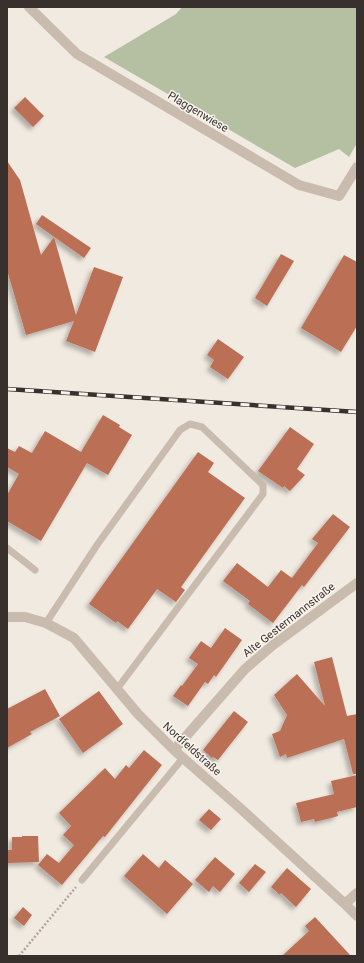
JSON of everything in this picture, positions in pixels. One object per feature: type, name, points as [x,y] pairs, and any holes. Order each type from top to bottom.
[{"type":"street","name":"Plaggenwiese","points":[[29,7],[77,54],[299,185],[339,196],[357,167]]},
{"type":"street","name":"Alte Gestermannstraße","points":[[174,750],[245,668],[357,582]]},
{"type":"street","name":"Nordfeldstraße","points":[[7,617],[25,617],[46,623],[74,638],[138,714],[174,750],[240,808],[357,916]]},
{"type":"street","points":[[345,904],[357,893]]},
{"type":"lane","points":[[46,623],[96,545],[180,430],[190,424],[202,427],[263,485],[263,494],[117,689]]},
{"type":"lane","points":[[7,548],[35,570]]},
{"type":"lane","points":[[82,880],[183,758]]},
{"type":"path","points":[[19,956],[82,880]]},
{"type":"green space","points":[[182,7],[357,7],[357,143],[349,157],[339,149],[295,168],[104,57],[176,14]]},
{"type":"building","points":[[25,97],[44,116],[33,127],[14,108]]},
{"type":"building","points":[[7,161],[20,180],[41,255],[54,237],[76,315],[94,267],[123,277],[95,352],[66,341],[74,321],[26,335],[7,270]]},
{"type":"building","points":[[42,215],[91,248],[84,258],[36,224]]},
{"type":"building","points":[[281,254],[294,261],[267,306],[255,298]]},
{"type":"building","points":[[344,255],[357,262],[357,326],[341,352],[301,328]]},
{"type":"building","points":[[218,339],[244,357],[228,379],[210,367],[214,360],[207,355]]},
{"type":"building","points":[[103,415],[120,425],[119,427],[132,435],[108,475],[87,463],[41,541],[7,521],[7,495],[19,474],[7,467],[7,448],[15,452],[19,446],[32,453],[45,431],[81,452]]},
{"type":"building","points":[[290,427],[314,444],[297,469],[305,475],[290,491],[258,471]]},
{"type":"building","points":[[198,452],[214,463],[208,472],[245,498],[181,587],[185,590],[176,602],[157,589],[128,629],[117,621],[116,623],[89,604]]},
{"type":"building","points":[[333,514],[350,527],[304,587],[302,585],[273,623],[248,604],[250,601],[223,581],[237,563],[268,587],[281,570],[292,578],[318,543],[312,539]]},
{"type":"building","points":[[225,628],[242,640],[216,677],[214,675],[208,684],[205,682],[188,706],[173,696],[198,664],[189,658],[201,641],[211,648]]},
{"type":"building","points":[[332,657],[347,716],[357,714],[357,774],[353,774],[344,739],[287,758],[286,754],[280,757],[272,734],[280,731],[287,715],[274,695],[297,674],[325,706],[314,662]]},
{"type":"building","points":[[45,689],[60,716],[30,732],[32,734],[7,748],[7,709]]},
{"type":"building","points":[[99,691],[123,724],[83,753],[59,719]]},
{"type":"building","points":[[234,711],[248,722],[218,760],[213,757],[212,758],[203,750]]},
{"type":"building","points":[[144,750],[162,765],[105,837],[103,836],[62,885],[38,865],[47,854],[59,863],[74,845],[63,835],[71,826],[59,813],[105,768],[115,779],[126,765],[129,768]]},
{"type":"building","points":[[357,775],[357,807],[337,812],[338,816],[331,818],[315,822],[314,819],[301,822],[296,803],[334,794],[331,781]]},
{"type":"building","points":[[209,809],[221,819],[211,830],[199,820]]},
{"type":"building","points":[[38,836],[39,862],[7,863],[7,850],[12,850],[12,837]]},
{"type":"building","points":[[143,854],[159,868],[165,860],[193,884],[167,914],[124,876]]},
{"type":"building","points":[[215,857],[235,874],[220,892],[213,886],[209,892],[195,880]]},
{"type":"building","points":[[255,864],[266,872],[249,892],[239,883]]},
{"type":"building","points":[[287,868],[311,889],[296,907],[281,893],[280,895],[271,887]]},
{"type":"building","points":[[23,907],[32,915],[24,926],[14,918]]},
{"type":"building","points":[[315,917],[351,956],[282,956],[309,931],[305,926]]},
{"type":"railway","points":[[7,389],[357,412]]}]
